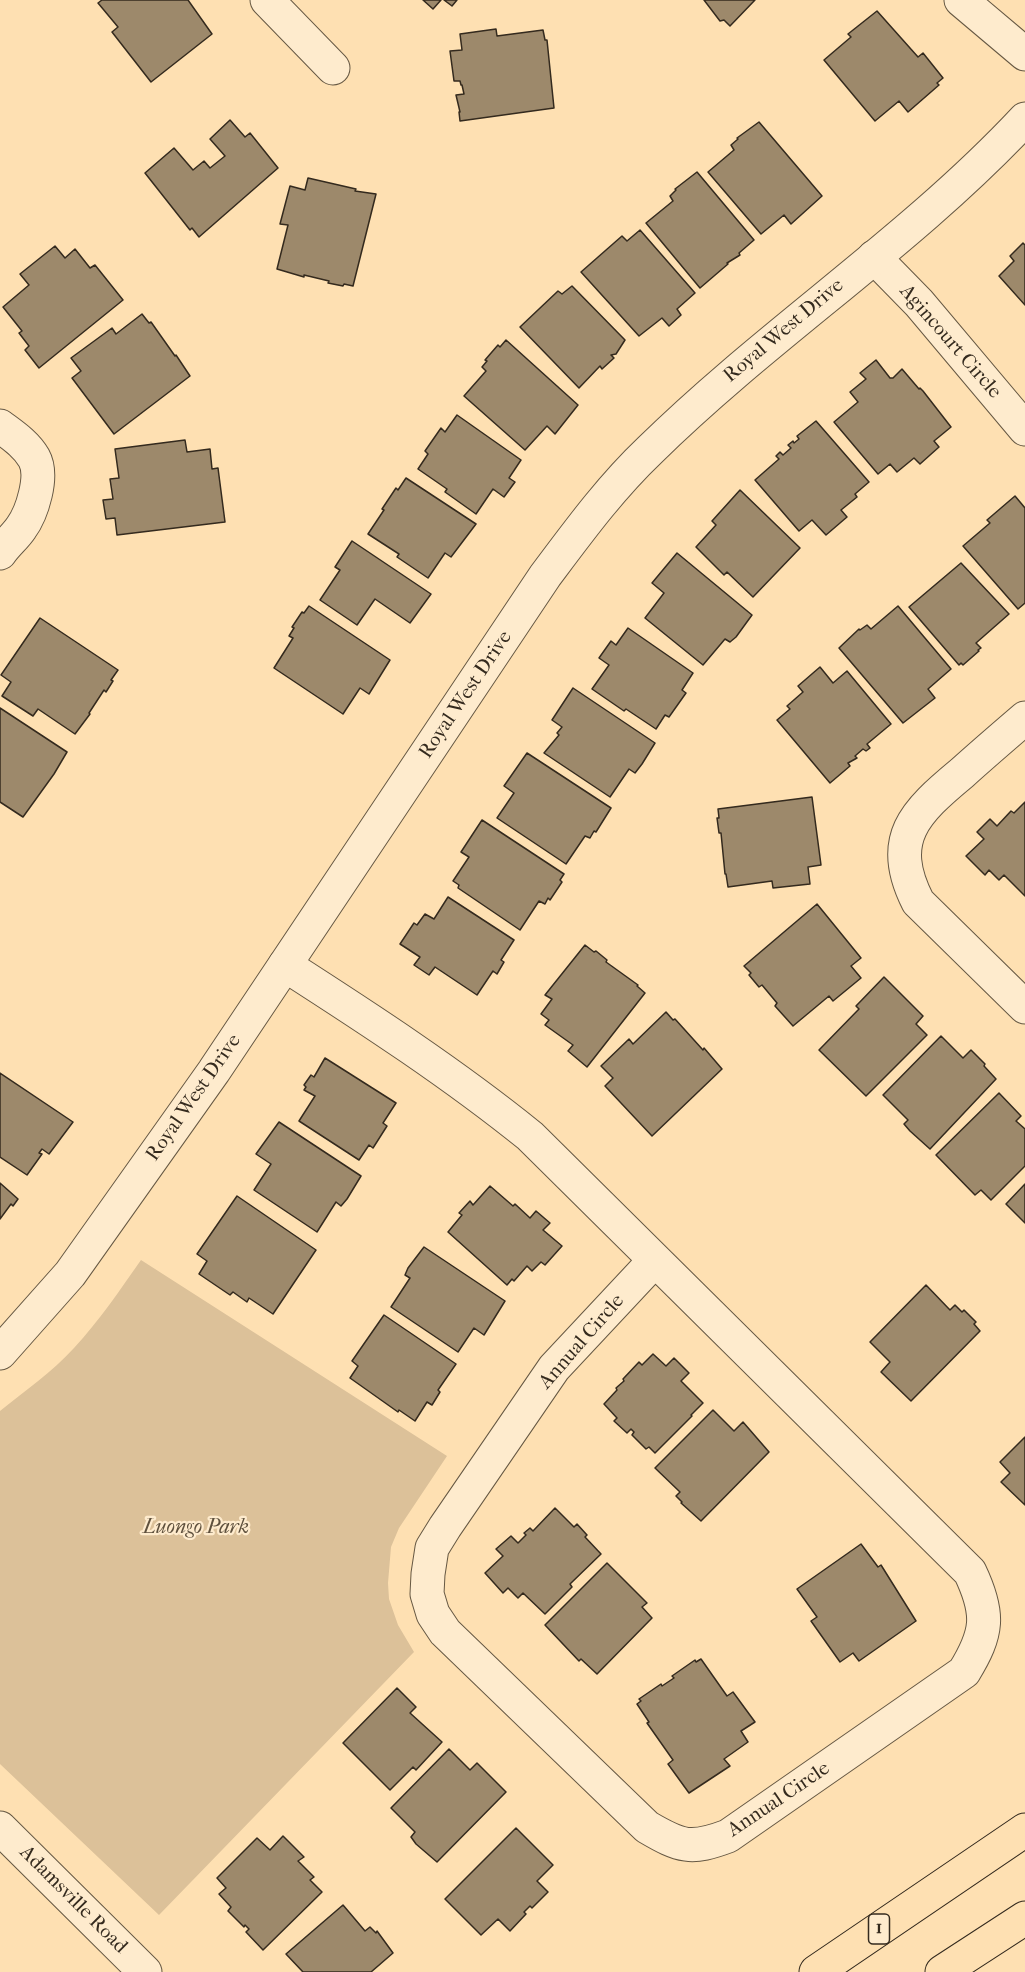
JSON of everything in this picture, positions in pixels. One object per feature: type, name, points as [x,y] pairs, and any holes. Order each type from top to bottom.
[{"type":"main road","name":"1","points":[[816,1972],[1025,1830]]},
{"type":"main road","points":[[942,1972],[1025,1918]]},
{"type":"street","points":[[267,0],[333,68]]},
{"type":"street","points":[[961,0],[1025,54]]},
{"type":"street","name":"Royal West Drive","points":[[0,1353],[76,1265],[214,1071],[545,576],[592,512],[648,451],[697,406],[746,362],[986,161],[1025,119]]},
{"type":"street","name":"Agincourt Circle","points":[[874,257],[919,303],[1025,429]]},
{"type":"street","points":[[0,426],[22,443],[35,459],[38,482],[33,503],[22,527],[0,553]]},
{"type":"street","points":[[1025,718],[924,806],[911,826],[904,862],[909,883],[918,902],[1025,1007]]},
{"type":"street","name":"Annual Circle","points":[[285,965],[478,1093],[530,1136],[970,1572],[980,1593],[984,1610],[983,1632],[976,1652],[964,1672],[728,1836],[704,1845],[681,1844],[647,1827],[445,1632],[433,1614],[427,1594],[432,1548],[554,1368],[655,1260]]},
{"type":"street","name":"Adamsville Road","points":[[0,1828],[145,1972]]},
{"type":"green space","name":"Luongo Park","points":[[141,1260],[447,1456],[399,1528],[391,1547],[389,1599],[398,1625],[414,1652],[159,1915],[0,1764],[0,1411],[66,1357],[101,1316]]},
{"type":"building","points":[[102,0],[188,0],[212,34],[151,82],[112,32],[118,27],[98,3]]},
{"type":"building","points":[[423,0],[441,0],[433,9]]},
{"type":"building","points":[[444,0],[457,0],[452,6]]},
{"type":"building","points":[[704,0],[755,0],[730,26],[724,20],[720,21]]},
{"type":"building","points":[[877,11],[918,57],[923,53],[943,78],[937,83],[939,85],[908,112],[899,101],[875,121],[824,60],[851,37],[848,34]]},
{"type":"building","points":[[496,29],[497,36],[543,30],[545,40],[547,40],[554,108],[460,121],[456,95],[464,94],[460,81],[454,81],[450,51],[462,50],[460,34]]},
{"type":"building","points":[[230,120],[245,137],[250,133],[278,168],[199,237],[192,228],[190,230],[145,173],[174,148],[193,170],[204,161],[210,168],[225,156],[210,139]]},
{"type":"building","points":[[759,122],[822,196],[791,224],[784,215],[761,234],[708,172],[734,150],[731,145],[737,138]]},
{"type":"building","points":[[697,172],[754,240],[739,253],[740,255],[727,263],[700,288],[646,223],[673,201],[670,196],[675,189]]},
{"type":"building","points":[[308,178],[356,189],[355,191],[376,194],[353,286],[328,283],[329,281],[277,269],[288,225],[280,224],[290,186],[305,190]]},
{"type":"building","points":[[640,230],[695,293],[677,309],[681,315],[669,326],[662,318],[639,336],[581,272],[622,236],[627,241]]},
{"type":"building","points":[[1023,243],[1025,245],[1025,305],[999,276],[1014,261],[1010,256]]},
{"type":"building","points":[[55,246],[65,258],[75,249],[90,268],[95,265],[123,300],[39,368],[25,350],[29,346],[19,333],[22,331],[3,307],[29,285],[20,274]]},
{"type":"building","points":[[572,286],[625,340],[616,354],[611,355],[614,358],[602,369],[600,366],[579,388],[520,327],[558,291],[562,294]]},
{"type":"building","points":[[142,314],[149,323],[151,322],[190,376],[114,434],[72,378],[81,371],[71,358],[112,328],[116,334]]},
{"type":"building","points":[[506,340],[578,405],[555,434],[547,426],[525,450],[464,396],[486,371],[482,367],[487,361],[485,360],[498,345],[500,347]]},
{"type":"building","points":[[876,360],[890,378],[902,369],[923,391],[951,427],[934,441],[939,447],[920,464],[914,458],[897,472],[890,464],[878,474],[834,422],[858,402],[850,392],[866,379],[860,373]]},
{"type":"building","points":[[457,415],[521,460],[509,478],[515,482],[504,497],[493,489],[476,514],[445,492],[447,489],[418,469],[428,454],[425,451],[441,428],[445,432]]},
{"type":"building","points":[[816,421],[869,482],[855,494],[857,497],[841,510],[847,517],[826,535],[812,520],[799,531],[755,480],[779,459],[776,456],[780,452],[783,455],[791,448],[788,445],[799,439],[797,436]]},
{"type":"building","points":[[185,440],[187,452],[210,449],[212,469],[218,468],[225,522],[117,535],[115,518],[106,519],[103,500],[113,499],[110,479],[119,478],[115,449]]},
{"type":"building","points":[[406,478],[476,524],[451,557],[445,553],[428,578],[397,557],[399,554],[368,534],[396,488],[398,490]]},
{"type":"building","points":[[740,490],[800,548],[753,597],[727,572],[724,575],[696,547],[716,525],[712,521]]},
{"type":"building","points":[[1015,496],[1025,508],[1025,603],[1018,609],[963,546],[990,523],[987,520]]},
{"type":"building","points":[[352,541],[431,594],[410,623],[375,599],[357,625],[320,600],[340,570],[335,567]]},
{"type":"building","points":[[677,553],[752,615],[736,637],[730,642],[725,639],[703,665],[645,618],[664,593],[652,583]]},
{"type":"building","points":[[961,563],[1009,614],[976,643],[981,648],[979,651],[963,665],[961,663],[959,665],[909,607]]},
{"type":"building","points":[[309,606],[390,660],[369,694],[360,688],[343,714],[274,668],[293,638],[289,636],[294,628],[292,627]]},
{"type":"building","points":[[898,606],[951,669],[928,689],[935,698],[903,723],[839,648],[859,629],[867,625],[871,629]]},
{"type":"building","points":[[40,618],[118,670],[106,692],[104,690],[75,734],[38,709],[33,716],[2,696],[11,682],[1,675]]},
{"type":"building","points":[[628,628],[693,673],[682,690],[686,693],[669,717],[665,715],[656,729],[592,689],[609,665],[599,658],[611,641],[616,645]]},
{"type":"building","points":[[820,667],[833,683],[847,671],[891,724],[867,744],[870,748],[866,751],[863,749],[855,756],[857,758],[848,763],[850,766],[830,783],[777,720],[790,709],[787,706],[803,692],[798,686]]},
{"type":"building","points":[[573,688],[655,743],[635,773],[629,769],[610,797],[544,753],[559,735],[557,733],[562,727],[552,720]]},
{"type":"building","points":[[0,708],[67,752],[23,817],[0,802]]},
{"type":"building","points":[[527,753],[611,808],[596,832],[594,831],[590,838],[585,836],[566,864],[497,818],[514,793],[504,786]]},
{"type":"building","points":[[812,797],[821,865],[808,867],[810,884],[773,888],[772,881],[728,887],[717,818],[719,818],[718,809]]},
{"type":"building","points":[[1025,802],[1025,896],[1004,875],[999,880],[989,870],[985,875],[966,856],[984,839],[977,832],[990,819],[997,826],[1011,811],[1014,813]]},
{"type":"building","points":[[482,820],[564,874],[560,880],[562,882],[550,900],[548,898],[545,904],[539,901],[520,930],[458,888],[459,885],[453,881],[469,857],[461,852]]},
{"type":"building","points":[[448,897],[514,940],[501,960],[504,962],[497,974],[493,971],[477,995],[435,967],[429,975],[414,965],[420,957],[400,944],[414,923],[417,925],[425,914],[434,919]]},
{"type":"building","points":[[817,904],[861,958],[851,966],[861,978],[833,1001],[829,996],[793,1026],[775,1006],[777,1003],[762,985],[759,987],[744,966]]},
{"type":"building","points":[[585,945],[594,952],[596,951],[607,960],[606,962],[638,985],[645,993],[587,1067],[568,1051],[573,1045],[545,1025],[549,1020],[541,1014],[552,999],[545,995]]},
{"type":"building","points":[[884,977],[923,1016],[916,1024],[927,1035],[866,1096],[819,1050],[859,1009],[856,1006]]},
{"type":"building","points":[[666,1012],[703,1050],[704,1048],[722,1069],[652,1136],[605,1086],[613,1078],[601,1066],[629,1039],[633,1044]]},
{"type":"building","points":[[941,1036],[963,1058],[971,1050],[996,1079],[930,1149],[910,1131],[904,1124],[908,1120],[883,1095]]},
{"type":"building","points":[[325,1058],[396,1103],[383,1123],[387,1126],[373,1148],[369,1145],[359,1160],[299,1121],[315,1096],[304,1090],[306,1087],[304,1085],[311,1075],[314,1077]]},
{"type":"building","points":[[0,1073],[73,1122],[49,1154],[42,1149],[39,1153],[42,1154],[27,1175],[0,1157]]},
{"type":"building","points":[[999,1093],[1021,1116],[1016,1121],[1025,1129],[1025,1166],[991,1200],[981,1190],[975,1195],[936,1155]]},
{"type":"building","points":[[279,1122],[361,1176],[341,1206],[336,1202],[317,1232],[254,1190],[271,1164],[256,1154]]},
{"type":"building","points":[[0,1183],[18,1199],[13,1206],[11,1204],[0,1219]]},
{"type":"building","points":[[1025,1184],[1025,1223],[1006,1204]]},
{"type":"building","points":[[490,1186],[530,1218],[536,1211],[550,1223],[543,1230],[562,1246],[545,1265],[541,1262],[532,1271],[527,1266],[514,1281],[512,1279],[507,1285],[448,1232],[462,1215],[459,1213],[470,1201],[473,1205]]},
{"type":"building","points":[[237,1196],[316,1250],[273,1314],[249,1298],[247,1302],[233,1292],[230,1295],[199,1274],[207,1261],[197,1254]]},
{"type":"building","points":[[424,1247],[505,1301],[484,1335],[474,1328],[458,1352],[391,1307],[410,1278],[405,1275],[408,1268]]},
{"type":"building","points":[[926,1285],[950,1310],[955,1305],[962,1312],[964,1310],[976,1322],[974,1324],[980,1331],[911,1401],[881,1372],[890,1362],[870,1342]]},
{"type":"building","points":[[384,1315],[456,1364],[438,1390],[440,1392],[432,1405],[427,1402],[415,1421],[399,1410],[398,1412],[350,1378],[358,1366],[352,1361]]},
{"type":"building","points":[[653,1354],[666,1366],[674,1358],[689,1373],[681,1381],[703,1403],[655,1453],[649,1447],[646,1449],[632,1435],[634,1432],[631,1429],[627,1433],[614,1421],[617,1418],[604,1404],[639,1362],[642,1365]]},
{"type":"building","points":[[713,1410],[734,1431],[743,1422],[769,1452],[701,1521],[681,1503],[676,1496],[680,1492],[655,1468]]},
{"type":"building","points":[[1025,1437],[1025,1505],[1001,1482],[1010,1473],[1000,1462]]},
{"type":"building","points":[[555,1508],[574,1527],[577,1524],[587,1535],[585,1537],[601,1554],[570,1584],[572,1587],[545,1614],[523,1593],[518,1598],[508,1588],[503,1593],[485,1573],[503,1556],[496,1549],[511,1536],[518,1543],[526,1535],[524,1533],[530,1528],[533,1531]]},
{"type":"building","points":[[861,1544],[878,1567],[881,1565],[916,1621],[859,1661],[853,1653],[840,1662],[811,1621],[817,1617],[797,1589]]},
{"type":"building","points":[[607,1563],[647,1603],[642,1607],[652,1618],[597,1674],[581,1659],[579,1661],[545,1625]]},
{"type":"building","points":[[701,1659],[727,1696],[733,1692],[755,1722],[741,1731],[748,1742],[724,1759],[730,1766],[689,1793],[668,1764],[673,1760],[647,1723],[649,1722],[637,1704],[641,1701],[639,1699],[674,1678],[672,1676],[695,1660],[696,1662]]},
{"type":"building","points":[[397,1688],[416,1707],[410,1713],[442,1742],[416,1770],[413,1767],[390,1790],[343,1743]]},
{"type":"building","points":[[449,1749],[470,1770],[477,1763],[506,1792],[437,1862],[416,1844],[411,1837],[415,1832],[391,1808]]},
{"type":"building","points":[[516,1828],[553,1865],[537,1881],[548,1892],[532,1908],[530,1906],[524,1912],[526,1914],[510,1931],[498,1919],[481,1935],[445,1899]]},
{"type":"building","points":[[283,1836],[304,1857],[298,1861],[314,1877],[310,1880],[322,1892],[263,1950],[246,1932],[249,1929],[228,1911],[231,1907],[219,1894],[226,1888],[217,1878],[257,1838],[270,1850]]},
{"type":"building","points":[[343,1905],[365,1931],[370,1927],[376,1933],[377,1931],[393,1953],[371,1972],[303,1972],[286,1954]]}]
